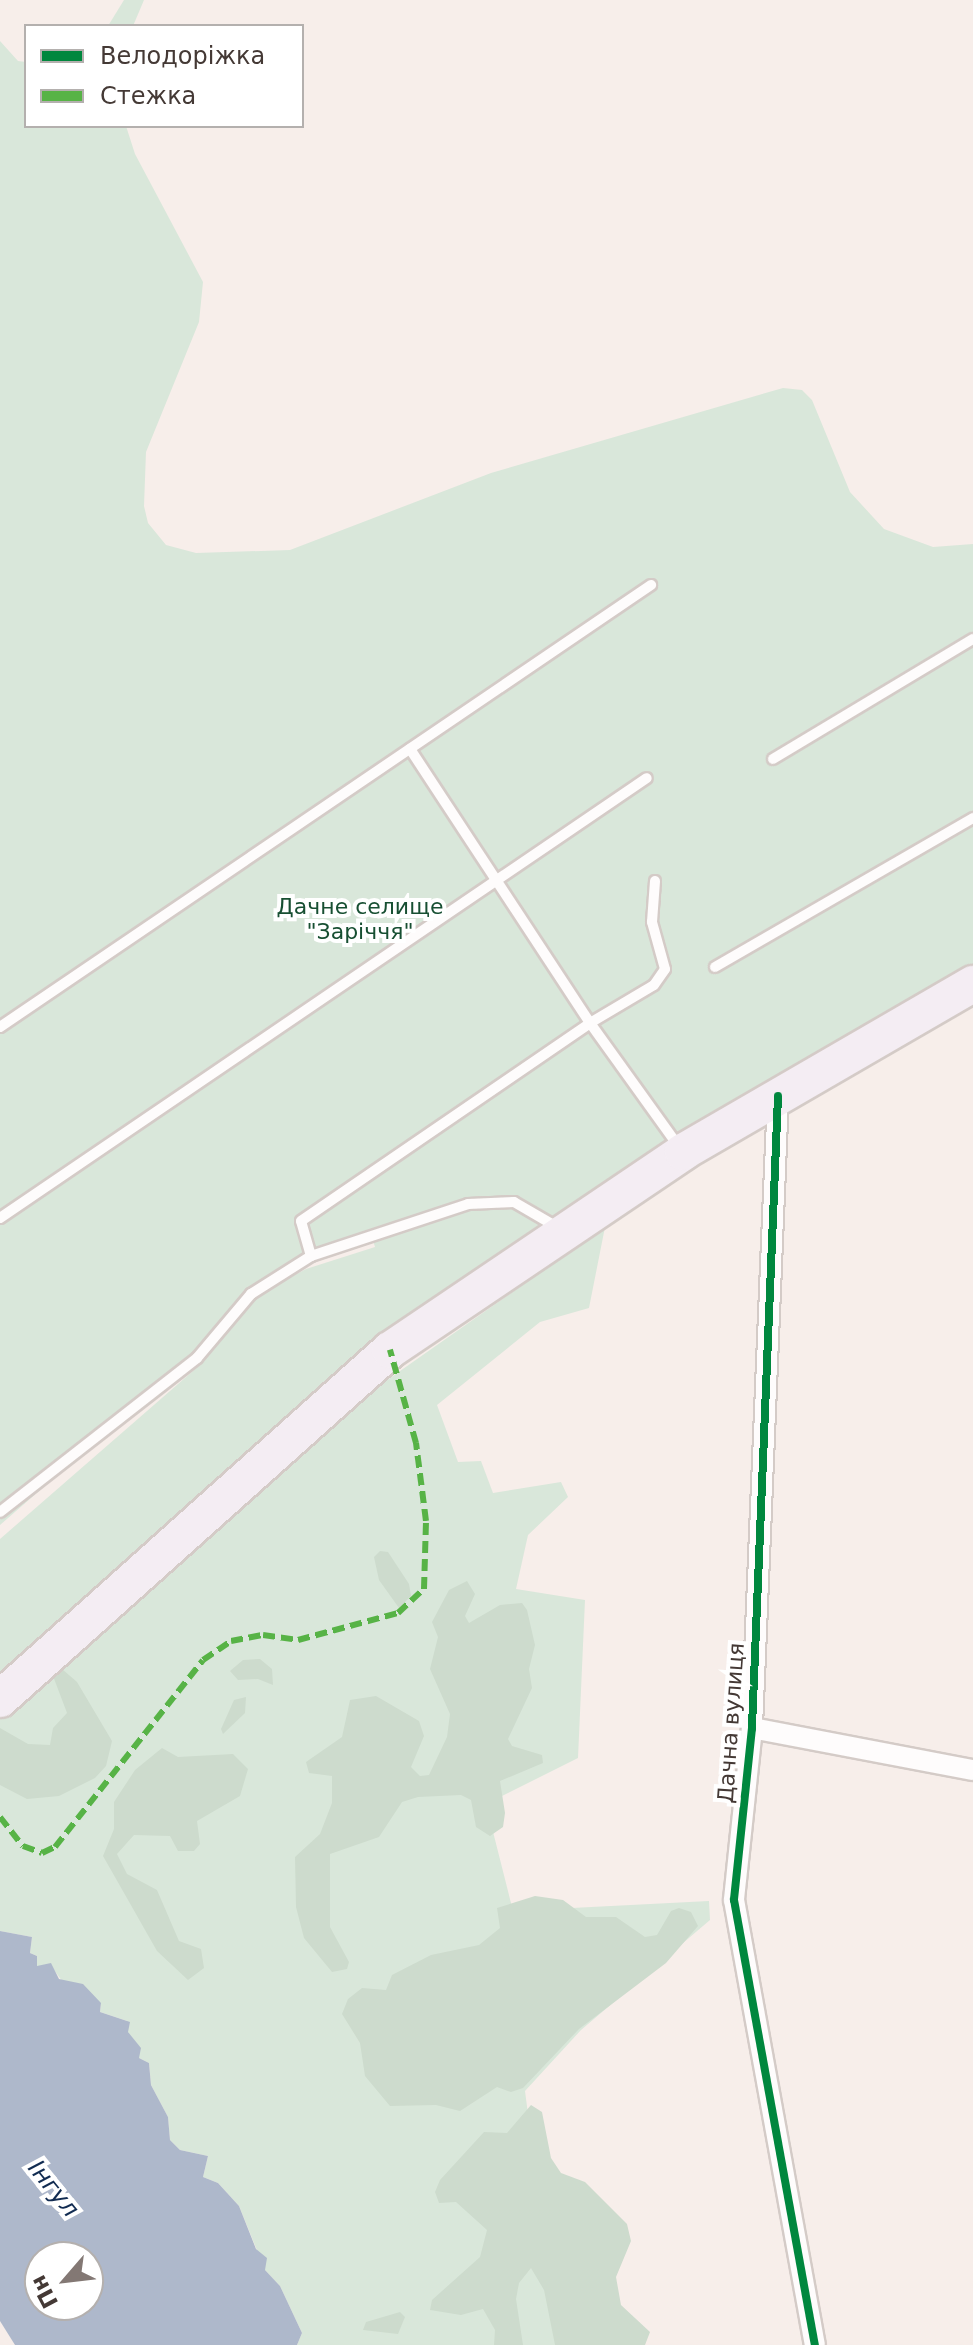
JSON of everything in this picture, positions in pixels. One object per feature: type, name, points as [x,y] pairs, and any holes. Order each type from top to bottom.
[{"type":"highway","points":[[0,1699],[359,1373],[562,1230],[683,1152],[973,984]]},
{"type":"street","name":"Дачна вулиця","points":[[778,1096],[752,1728],[734,1900],[815,2345]]},
{"type":"street","points":[[752,1728],[973,1770]]},
{"type":"lane","points":[[0,1027],[651,585]]},
{"type":"lane","points":[[773,759],[973,639]]},
{"type":"lane","points":[[410,749],[590,1023],[683,1152]]},
{"type":"lane","points":[[0,1218],[647,778]]},
{"type":"lane","points":[[715,967],[973,818]]},
{"type":"lane","points":[[311,1256],[301,1221],[590,1023],[654,985],[665,969],[652,922],[655,881]]},
{"type":"lane","points":[[0,1512],[197,1358],[251,1294],[311,1256],[468,1204],[514,1202],[562,1230]]},
{"type":"green space","points":[[124,0],[144,0],[134,24],[109,24]]},
{"type":"green space","name":"Дачне селище \"Заріччя\"","points":[[0,41],[18,61],[24,62],[24,128],[127,128],[135,154],[203,282],[199,322],[146,452],[144,506],[148,523],[166,545],[196,553],[290,550],[491,473],[783,388],[802,390],[812,400],[850,492],[884,529],[933,547],[973,544],[973,974],[592,1199],[0,1677],[0,1539],[201,1364],[261,1293],[306,1269],[375,1247],[371,1234],[301,1258],[254,1286],[193,1357],[0,1525]]},
{"type":"green space","points":[[605,1227],[589,1308],[540,1322],[437,1405],[458,1462],[481,1461],[493,1493],[561,1482],[568,1497],[528,1535],[516,1589],[585,1600],[578,1758],[486,1804],[513,1911],[709,1901],[710,1920],[581,2030],[525,2091],[558,2345],[297,2345],[302,2333],[280,2286],[265,2270],[239,2206],[218,2183],[203,2177],[208,2156],[180,2150],[170,2140],[168,2117],[151,2085],[149,2063],[139,2058],[128,2032],[127,2021],[100,2012],[101,2004],[62,1981],[52,1967],[37,1966],[37,1956],[30,1953],[32,1937],[0,1931],[0,1719],[336,1416]]},
{"type":"green space","points":[[380,1551],[388,1552],[409,1584],[411,1596],[399,1608],[379,1580],[374,1557]]},
{"type":"green space","points":[[467,1581],[475,1594],[465,1616],[469,1623],[500,1605],[522,1603],[527,1610],[535,1645],[529,1669],[532,1688],[508,1739],[512,1746],[542,1755],[543,1763],[500,1781],[505,1813],[503,1827],[490,1836],[476,1827],[471,1800],[461,1795],[418,1797],[402,1802],[379,1837],[330,1854],[330,1927],[349,1962],[347,1969],[332,1972],[304,1938],[296,1907],[295,1857],[320,1834],[332,1803],[332,1776],[309,1773],[306,1762],[342,1737],[350,1700],[376,1696],[419,1721],[424,1736],[411,1767],[420,1776],[429,1775],[447,1737],[450,1714],[430,1669],[438,1637],[432,1622],[449,1590]]},
{"type":"green space","points":[[260,1659],[272,1669],[273,1685],[258,1679],[238,1680],[230,1671],[243,1660]]},
{"type":"green space","points":[[62,1669],[77,1682],[112,1741],[106,1766],[95,1778],[59,1796],[27,1799],[0,1785],[0,1728],[28,1744],[50,1745],[53,1728],[67,1713],[53,1676]]},
{"type":"green space","points":[[246,1697],[245,1713],[223,1734],[221,1729],[234,1700]]},
{"type":"green space","points":[[162,1748],[178,1757],[233,1754],[248,1769],[240,1796],[197,1821],[200,1844],[194,1851],[178,1851],[170,1836],[134,1835],[117,1854],[127,1874],[157,1890],[179,1941],[201,1949],[204,1968],[188,1980],[157,1951],[103,1856],[114,1829],[114,1802],[135,1770]]},
{"type":"green space","points":[[535,1896],[563,1900],[586,1917],[616,1917],[645,1937],[657,1935],[671,1911],[679,1908],[691,1912],[698,1926],[666,1963],[579,2029],[523,2088],[511,2092],[497,2087],[460,2111],[436,2105],[390,2106],[365,2076],[360,2043],[342,2014],[348,1999],[362,1988],[386,1990],[392,1975],[431,1955],[479,1945],[500,1928],[497,1908]]},
{"type":"green space","points":[[531,2105],[542,2112],[551,2158],[561,2173],[585,2182],[627,2224],[631,2241],[616,2277],[621,2305],[650,2332],[645,2345],[555,2345],[544,2290],[531,2268],[519,2283],[516,2299],[523,2345],[494,2345],[495,2330],[483,2309],[461,2315],[430,2310],[432,2300],[480,2257],[487,2230],[456,2202],[439,2203],[435,2192],[440,2180],[484,2132],[507,2133]]},
{"type":"green space","points":[[400,2312],[405,2317],[398,2334],[363,2330],[366,2322]]},
{"type":"water","name":"Інгул","points":[[0,1931],[32,1937],[30,1953],[37,1956],[37,1966],[51,1963],[59,1979],[83,1984],[101,2003],[100,2012],[130,2022],[128,2032],[141,2048],[139,2058],[149,2063],[151,2085],[168,2117],[170,2140],[180,2150],[208,2156],[203,2177],[218,2183],[239,2206],[256,2249],[267,2258],[265,2270],[280,2286],[302,2333],[297,2345],[15,2345],[0,2321]]},
{"type":"marked path","points":[[0,1817],[23,1846],[42,1853],[55,1847],[203,1660],[231,1641],[263,1635],[298,1640],[398,1613],[424,1589],[426,1521],[416,1443],[390,1350]]},
{"type":"cycle path","points":[[778,1096],[752,1728],[734,1900],[815,2345]]}]
